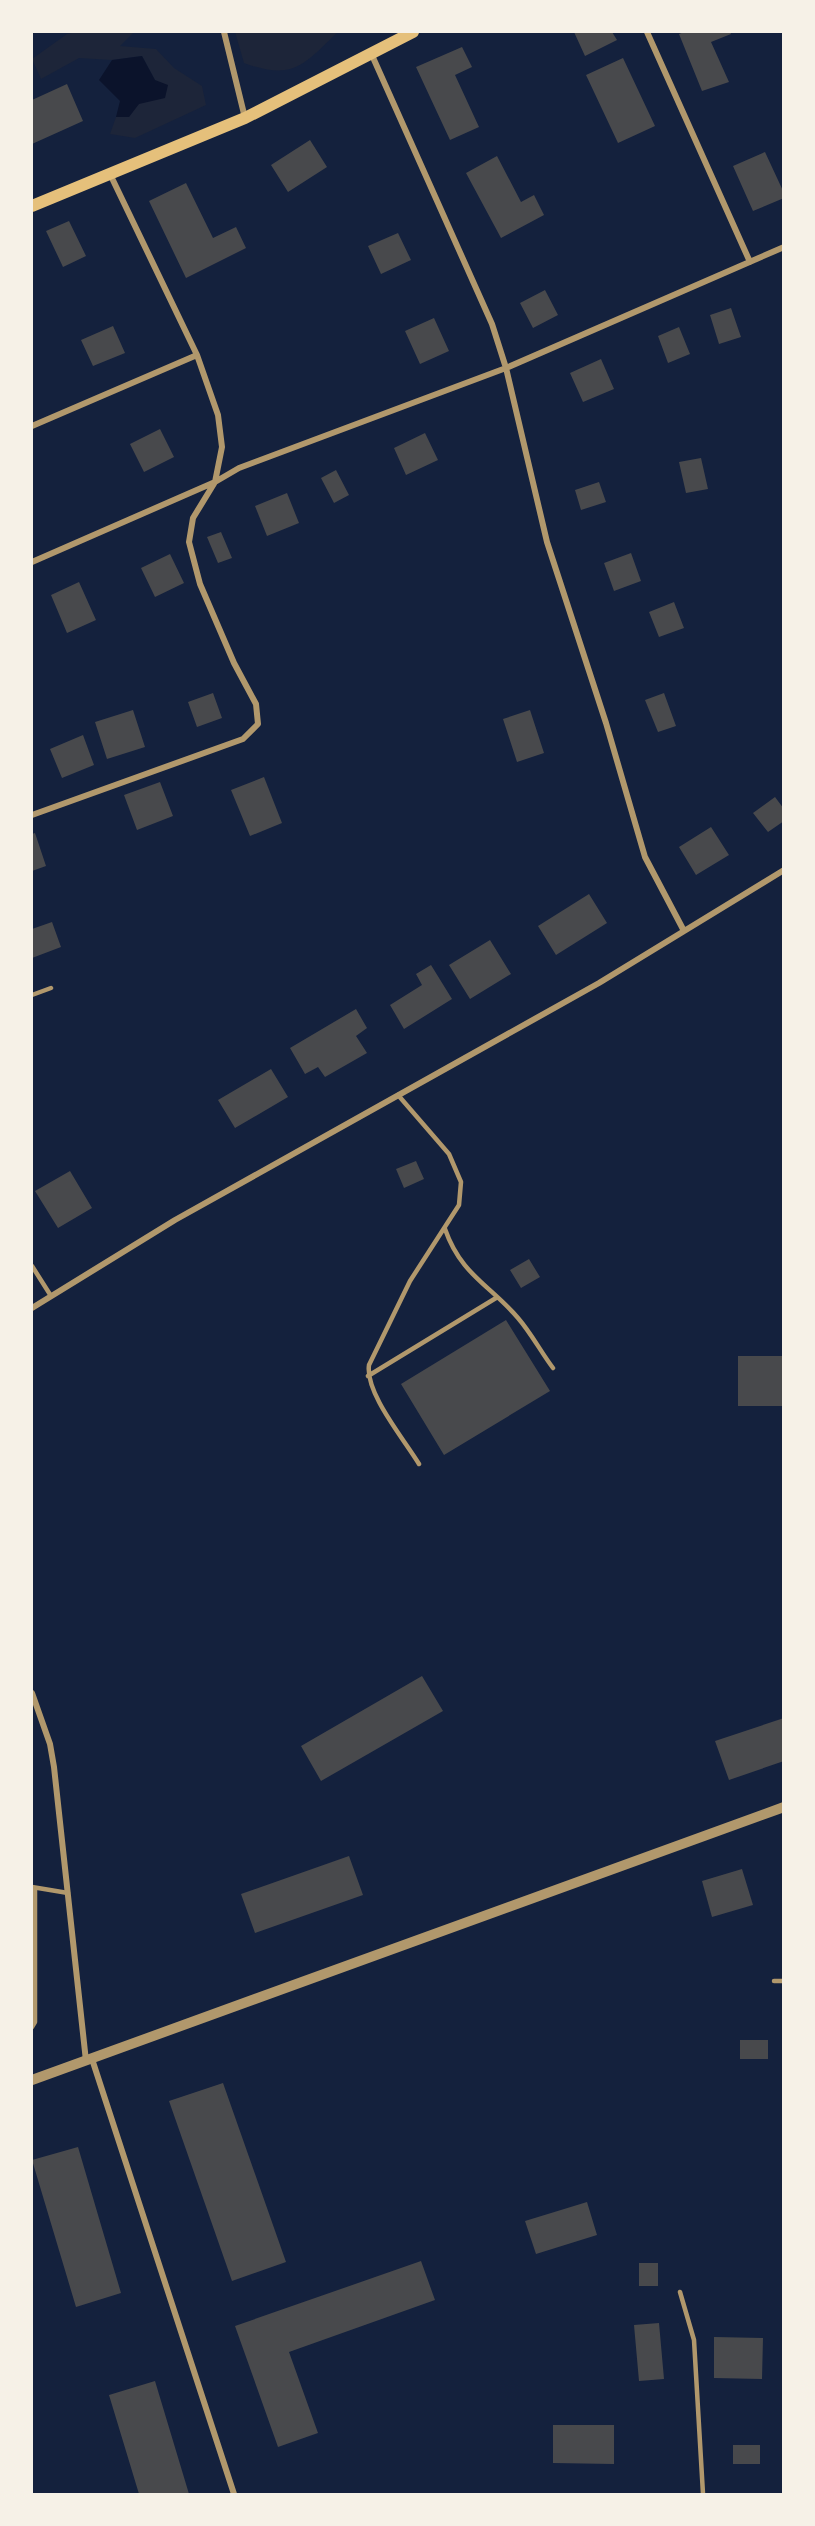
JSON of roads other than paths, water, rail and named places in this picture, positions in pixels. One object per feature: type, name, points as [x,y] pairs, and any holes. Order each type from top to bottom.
[{"type":"main road","points":[[32,206],[246,118],[413,32]]},
{"type":"street","points":[[224,32],[246,118]]},
{"type":"street","points":[[647,32],[750,262]]},
{"type":"street","points":[[372,53],[492,324],[506,368],[547,542],[606,723],[645,857],[684,931]]},
{"type":"street","points":[[32,815],[243,739],[258,724],[256,704],[234,663],[200,584],[189,542],[193,518],[215,482],[222,447],[218,415],[197,355],[110,173]]},
{"type":"street","points":[[32,562],[215,482],[239,468],[506,368],[783,247]]},
{"type":"street","points":[[32,426],[197,355]]},
{"type":"street","points":[[32,1308],[175,1220],[599,983],[783,870]]},
{"type":"street","points":[[32,1693],[52,1755],[89,2060],[234,2494]]},
{"type":"street","points":[[32,2080],[783,1807]]},
{"type":"lane","points":[[32,995],[51,988]]},
{"type":"lane","points":[[398,1095],[449,1154],[461,1182],[459,1205],[446,1229],[410,1281],[369,1365],[368,1376],[376,1395],[419,1464]]},
{"type":"lane","points":[[446,1229],[452,1250],[473,1276],[518,1317],[553,1368]]},
{"type":"lane","points":[[32,1266],[51,1296]]},
{"type":"lane","points":[[368,1376],[496,1298]]},
{"type":"lane","points":[[32,2027],[35,2022],[33,1887],[68,1893]]},
{"type":"lane","points":[[774,1981],[783,1981]]},
{"type":"lane","points":[[680,2292],[694,2340],[703,2494]]}]
